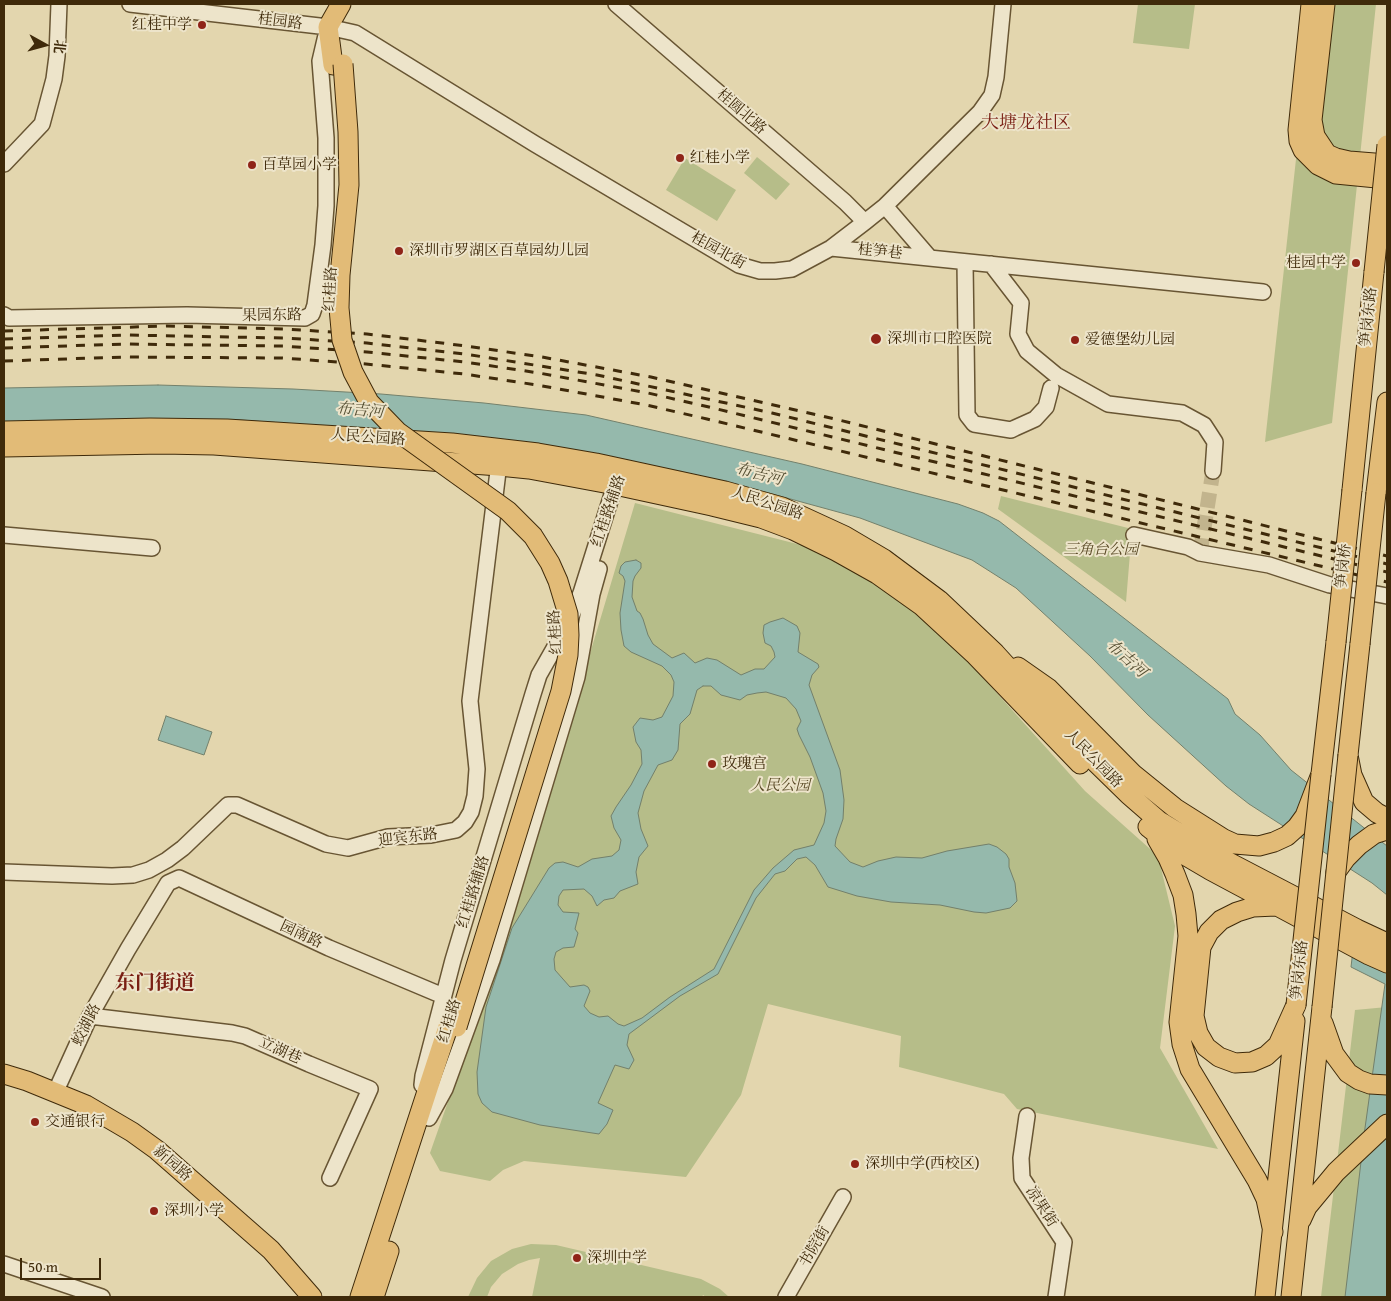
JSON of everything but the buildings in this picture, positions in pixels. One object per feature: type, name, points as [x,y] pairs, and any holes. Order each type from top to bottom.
[{"type":"main road","points":[[334,28],[341,4]]},
{"type":"main road","points":[[334,28],[353,4]]},
{"type":"main road","points":[[1311,4],[1298,130],[1299,141],[1303,150],[1318,165],[1336,174],[1387,179]]},
{"type":"main road","points":[[1325,4],[1312,120],[1315,136],[1327,154],[1336,158],[1387,164]]},
{"type":"main road","name":"红桂路","points":[[334,28],[348,132],[349,185],[339,283],[339,308],[342,340],[353,372],[369,402],[398,432],[485,493],[527,529],[550,563],[558,581],[568,614],[569,635],[568,655],[561,691],[424,1117],[374,1297]]},
{"type":"main road","name":"笋岗东路","points":[[1352,490],[1387,145]]},
{"type":"main road","name":"笋岗桥","points":[[1360,644],[1387,402]]},
{"type":"main road","name":"人民公园路","points":[[4,431],[150,428],[227,429],[442,443],[500,457],[529,469],[726,491],[765,502],[806,517],[845,536],[884,559],[939,600],[995,653],[1085,752],[1159,821],[1353,937],[1369,955],[1387,963]]},
{"type":"main road","name":"人民公园路","points":[[4,447],[162,444],[223,445],[500,457]]},
{"type":"main road","name":"人民公园路","points":[[620,480],[761,518],[812,539],[877,574],[915,600],[947,628],[1120,804],[1188,857],[1278,906],[1353,937],[1387,943]]},
{"type":"main road","name":"笋岗桥","points":[[1336,642],[1352,490]]},
{"type":"main road","name":"笋岗东路","points":[[1265,1297],[1336,642]]},
{"type":"main road","name":"笋岗东路","points":[[1290,1297],[1360,644]]},
{"type":"main road","points":[[995,653],[1048,688],[1133,774],[1175,808],[1212,832],[1235,844],[1259,846],[1287,836],[1305,816],[1321,774]]},
{"type":"main road","points":[[1348,755],[1352,775],[1361,796],[1370,808],[1387,818]]},
{"type":"main road","points":[[1151,830],[1168,858],[1175,874],[1183,895],[1186,914],[1188,936],[1178,1022],[1182,1044],[1190,1068],[1257,1180],[1266,1199],[1273,1232]]},
{"type":"main road","points":[[1336,872],[1359,844],[1374,834],[1387,830]]},
{"type":"main road","points":[[1278,906],[1252,907],[1237,912],[1221,920],[1209,932],[1202,946],[1194,1016],[1198,1033],[1206,1047],[1219,1057],[1235,1063],[1252,1062],[1266,1056],[1278,1044],[1296,1005]]},
{"type":"main road","points":[[1369,955],[1379,966],[1387,971]]},
{"type":"main road","points":[[1322,1012],[1327,1038],[1340,1064],[1348,1073],[1358,1080],[1370,1084],[1387,1085]]},
{"type":"main road","name":"新园路","points":[[4,1074],[86,1105],[111,1118],[157,1150],[271,1250],[312,1297]]},
{"type":"main road","name":"红桂路","points":[[360,1297],[424,1117]]},
{"type":"main road","points":[[1297,1227],[1307,1207],[1322,1188],[1336,1172],[1387,1124]]},
{"type":"street","points":[[4,164],[42,124],[58,56],[59,4]]},
{"type":"street","name":"桂园路","points":[[130,4],[334,28]]},
{"type":"street","name":"桂圆北路","points":[[616,4],[845,202],[865,222]]},
{"type":"street","name":"桂园北街","points":[[334,28],[355,33],[535,144],[739,265],[760,271],[775,271],[792,269],[831,248],[865,222],[885,206],[980,112],[992,95],[996,77],[1003,4]]},
{"type":"street","name":"果园东路","points":[[4,315],[10,318],[187,315],[305,318],[312,314],[315,305],[323,244],[326,206],[326,138],[320,61],[334,28]]},
{"type":"street","points":[[885,206],[929,257]]},
{"type":"street","name":"桂笋巷","points":[[831,248],[1263,292]]},
{"type":"street","points":[[965,262],[967,415],[974,424],[1011,430],[1035,419],[1046,407],[1052,388]]},
{"type":"street","points":[[992,264],[1021,303],[1018,334],[1027,351],[1056,375],[1108,404],[1182,413],[1204,425],[1215,442],[1213,470]]},
{"type":"street","name":"迎宾东路","points":[[4,872],[112,876],[132,875],[149,870],[183,848],[228,805],[237,805],[326,844],[348,848],[388,837],[432,835],[456,830],[468,817],[475,796],[477,769],[470,700],[500,457]]},
{"type":"street","name":"红桂路辅路","points":[[453,1025],[453,960],[510,768],[540,675],[568,624],[588,576],[620,480]]},
{"type":"street","name":"红桂路辅路","points":[[453,1025],[492,960],[577,677],[592,594],[620,501],[620,480]]},
{"type":"street","points":[[1134,534],[1188,547],[1200,554],[1269,565],[1330,585],[1387,596]]},
{"type":"street","points":[[4,535],[152,548]]},
{"type":"street","name":"园南路","points":[[168,883],[179,878],[329,948],[436,993]]},
{"type":"street","name":"蛟湖路","points":[[55,1093],[90,1016],[168,883]]},
{"type":"street","name":"立湖巷","points":[[90,1016],[245,1036],[370,1089],[330,1178]]},
{"type":"street","name":"凉果街","points":[[1027,1116],[1021,1158],[1022,1178],[1064,1242],[1056,1297]]},
{"type":"street","name":"书院街","points":[[786,1297],[843,1197]]},
{"type":"street","points":[[4,1264],[102,1297]]},
{"type":"green space","points":[[1138,4],[1195,4],[1189,49],[1133,43]]},
{"type":"green space","points":[[1313,4],[1376,4],[1332,423],[1265,442]]},
{"type":"green space","points":[[757,157],[790,184],[776,200],[744,173]]},
{"type":"green space","points":[[685,158],[736,190],[717,221],[666,190]]},
{"type":"green space","name":"三角台公园","points":[[1001,496],[1132,529],[1126,602],[998,509]]},
{"type":"green space","name":"人民公园","points":[[635,503],[829,552],[942,632],[1085,791],[1158,856],[1175,926],[1160,1048],[1218,1149],[1017,1109],[1004,1094],[899,1067],[901,1036],[768,1004],[741,1095],[686,1177],[524,1161],[503,1170],[490,1181],[440,1171],[430,1153],[502,948]]},
{"type":"green space","points":[[1387,1007],[1387,1297],[1321,1297],[1355,1010]]},
{"type":"green space","points":[[531,1244],[556,1245],[701,1279],[720,1289],[729,1297],[706,1297],[703,1295],[702,1297],[532,1297],[540,1258],[518,1264],[502,1274],[491,1287],[487,1297],[468,1297],[477,1278],[491,1261],[512,1249]]},
{"type":"water","name":"布吉河","points":[[158,385],[381,394],[484,403],[586,415],[802,464],[958,504],[983,513],[999,521],[1228,699],[1235,714],[1260,735],[1291,770],[1387,846],[1387,895],[1372,883],[1249,804],[1226,786],[1148,715],[1090,656],[1016,588],[972,560],[860,518],[765,492],[589,454],[439,434],[240,420],[4,422],[4,388]]},
{"type":"water","points":[[636,560],[641,563],[641,568],[633,581],[632,597],[653,644],[672,658],[684,653],[695,663],[707,658],[717,660],[741,675],[755,669],[764,669],[775,657],[771,646],[765,643],[764,625],[783,618],[797,626],[800,633],[798,652],[818,664],[819,667],[812,675],[809,685],[840,770],[844,800],[843,819],[835,846],[850,862],[863,867],[896,857],[922,858],[947,851],[989,844],[997,847],[1009,859],[1017,901],[1010,908],[986,913],[940,905],[891,902],[857,896],[828,887],[815,865],[806,857],[797,859],[785,871],[775,874],[756,898],[718,974],[680,996],[629,1034],[627,1045],[634,1060],[629,1069],[615,1065],[598,1103],[613,1110],[607,1124],[599,1134],[540,1125],[492,1112],[482,1103],[478,1094],[477,1072],[486,1007],[512,928],[549,868],[555,863],[563,862],[578,867],[592,859],[612,856],[619,850],[621,840],[614,828],[611,816],[642,764],[641,750],[636,742],[633,727],[640,718],[653,720],[662,717],[673,696],[674,682],[671,675],[662,666],[631,652],[624,646],[620,613],[625,581],[619,573],[621,566],[625,562]],"holes":[[[703,686],[711,686],[721,695],[740,700],[747,695],[766,692],[786,698],[796,709],[801,721],[797,729],[810,757],[823,793],[826,811],[824,823],[814,845],[794,850],[773,868],[754,890],[714,969],[670,997],[642,1018],[624,1026],[608,1016],[599,1017],[590,1013],[584,1006],[590,991],[588,987],[584,985],[570,987],[555,970],[554,959],[556,952],[563,948],[574,947],[578,933],[575,929],[579,913],[563,912],[558,905],[559,896],[563,890],[584,889],[592,896],[597,906],[604,900],[614,898],[620,891],[638,884],[636,872],[639,857],[648,846],[641,829],[638,813],[644,791],[658,765],[672,760],[678,750],[680,724],[690,714],[697,690]]]},
{"type":"water","points":[[166,716],[212,732],[204,755],[158,740]]},
{"type":"water","points":[[1355,933],[1387,938],[1387,1297],[1345,1297],[1365,1128],[1385,984],[1351,967]]},
{"type":"tunnel","points":[[1200,553],[1213,471]]},
{"type":"railway","points":[[4,331],[167,326],[283,329],[367,334],[542,357],[651,377],[835,419],[1387,556]]},
{"type":"railway","points":[[4,339],[125,335],[283,338],[367,343],[465,354],[597,375],[772,413],[1387,564]]},
{"type":"railway","points":[[4,348],[125,344],[283,346],[465,362],[539,373],[648,393],[709,407],[1387,572]]},
{"type":"railway","points":[[4,361],[125,357],[282,358],[464,374],[537,385],[646,405],[707,419],[1387,582]]},
{"type":"place","name":"红桂中学","points":[[202,25]]},
{"type":"place","name":"红桂小学","points":[[680,158]]},
{"type":"place","name":"百草园小学","points":[[252,165]]},
{"type":"place","name":"深圳市罗湖区百草园幼儿园","points":[[399,251]]},
{"type":"place","name":"桂园中学","points":[[1356,263]]},
{"type":"place","name":"深圳市口腔医院","points":[[876,339]]},
{"type":"place","name":"爱德堡幼儿园","points":[[1075,340]]},
{"type":"place","name":"玫瑰宫","points":[[712,764]]},
{"type":"place","name":"交通银行","points":[[35,1122]]},
{"type":"place","name":"深圳中学(西校区)","points":[[855,1164]]},
{"type":"place","name":"深圳小学","points":[[154,1211]]},
{"type":"place","name":"深圳中学","points":[[577,1258]]},
{"type":"district","name":"大塘龙社区","points":[[1026,123]]},
{"type":"district","name":"东门街道","points":[[155,984]]}]
